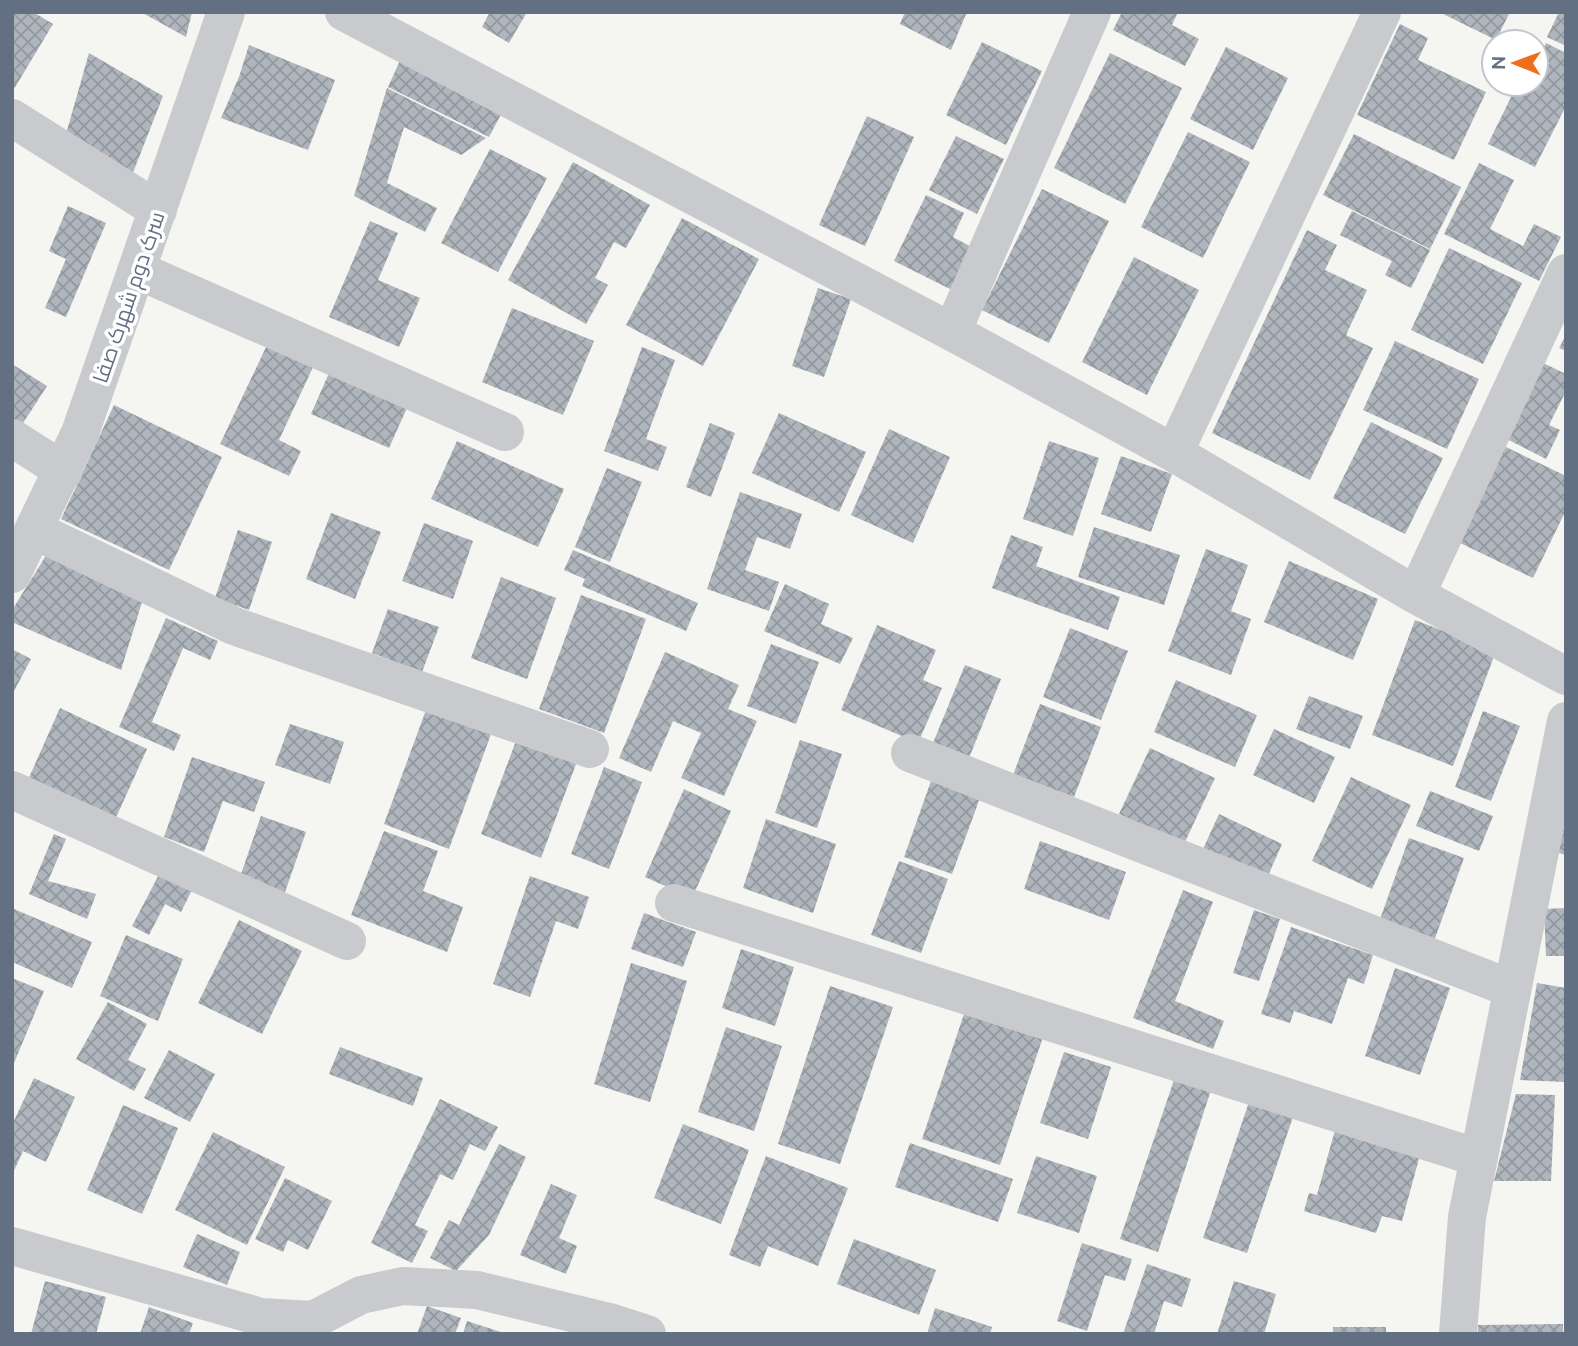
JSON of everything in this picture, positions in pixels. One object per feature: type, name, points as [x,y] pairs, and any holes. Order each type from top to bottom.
[{"type":"street","name":"سرک دوم شهرک صفا","points":[[12,574],[80,433],[226,12]]},
{"type":"street","points":[[344,12],[952,332],[1174,453],[1416,595],[1566,676]]},
{"type":"street","points":[[952,332],[1092,12]]},
{"type":"street","points":[[1174,453],[1382,12]]},
{"type":"street","points":[[12,118],[158,210]]},
{"type":"street","points":[[137,270],[505,432]]},
{"type":"street","points":[[1416,595],[1566,273]]},
{"type":"street","points":[[12,438],[64,471]]},
{"type":"street","points":[[34,530],[234,626],[590,749]]},
{"type":"street","points":[[1458,1334],[1467,1217],[1566,722]]},
{"type":"street","points":[[910,753],[1512,989]]},
{"type":"street","points":[[12,790],[347,941]]},
{"type":"street","points":[[674,903],[1479,1158]]},
{"type":"street","points":[[12,1246],[261,1317],[313,1320],[360,1295],[403,1286],[477,1290],[613,1323],[647,1334]]},
{"type":"building","points":[[12,12],[33,12],[53,24],[14,89],[12,88]]},
{"type":"building","points":[[141,12],[192,12],[186,37]]},
{"type":"building","points":[[490,12],[527,12],[509,43],[482,27]]},
{"type":"building","points":[[905,12],[967,12],[951,50],[900,24]]},
{"type":"building","points":[[1122,12],[1178,12],[1172,25],[1199,39],[1185,66],[1113,30]]},
{"type":"building","points":[[1439,12],[1510,12],[1502,28],[1480,28],[1480,32]]},
{"type":"building","points":[[1559,12],[1566,12],[1566,46],[1550,38],[1550,31]]},
{"type":"building","points":[[1400,24],[1428,38],[1418,60],[1480,89],[1480,98],[1483,98],[1454,160],[1357,115]]},
{"type":"building","points":[[982,42],[1042,71],[1006,145],[946,115]]},
{"type":"building","points":[[249,45],[335,80],[308,150],[221,118],[239,77]]},
{"type":"building","points":[[1550,45],[1566,53],[1566,106],[1535,167],[1488,144],[1511,98],[1550,98]]},
{"type":"building","points":[[1226,47],[1288,78],[1253,150],[1190,119]]},
{"type":"building","points":[[89,53],[163,96],[129,183],[64,141]]},
{"type":"building","points":[[1110,53],[1182,88],[1125,204],[1054,168]]},
{"type":"building","points":[[402,56],[505,107],[489,137],[388,87]]},
{"type":"building","points":[[387,88],[486,138],[461,155],[404,127],[387,183],[437,208],[425,232],[354,196]]},
{"type":"building","points":[[867,116],[914,137],[865,246],[819,225]]},
{"type":"building","points":[[1188,132],[1250,162],[1203,258],[1141,227]]},
{"type":"building","points":[[1354,134],[1461,187],[1430,249],[1323,195]]},
{"type":"building","points":[[956,136],[1004,159],[977,214],[929,190]]},
{"type":"building","points":[[490,149],[547,178],[498,272],[441,243]]},
{"type":"building","points":[[573,162],[650,205],[626,248],[614,242],[595,278],[608,285],[586,324],[508,280]]},
{"type":"building","points":[[1479,163],[1514,180],[1490,229],[1523,246],[1534,224],[1561,237],[1539,281],[1444,234]]},
{"type":"building","points":[[1042,189],[1109,221],[1049,343],[982,310]]},
{"type":"building","points":[[926,195],[964,213],[953,237],[977,250],[956,292],[894,261]]},
{"type":"building","points":[[68,206],[106,223],[66,317],[45,308],[66,259],[49,251]]},
{"type":"building","points":[[1352,211],[1430,250],[1411,288],[1385,275],[1392,261],[1340,235]]},
{"type":"building","points":[[682,218],[759,259],[703,366],[626,325]]},
{"type":"building","points":[[370,221],[398,233],[378,280],[420,298],[399,347],[329,317]]},
{"type":"building","points":[[1307,230],[1337,245],[1325,270],[1367,290],[1346,335],[1373,348],[1310,480],[1212,433]]},
{"type":"building","points":[[1449,248],[1522,283],[1483,364],[1411,330]]},
{"type":"building","points":[[1134,257],[1199,290],[1147,395],[1082,362]]},
{"type":"building","points":[[818,288],[851,299],[824,377],[792,366]]},
{"type":"building","points":[[512,308],[594,341],[563,415],[482,382]]},
{"type":"building","points":[[1566,335],[1566,351],[1559,348]]},
{"type":"building","points":[[1395,341],[1479,379],[1447,449],[1363,410]]},
{"type":"building","points":[[268,343],[314,365],[279,440],[301,451],[289,476],[220,444]]},
{"type":"building","points":[[642,347],[675,360],[646,439],[667,447],[658,471],[604,451]]},
{"type":"building","points":[[1541,362],[1566,374],[1566,391],[1549,425],[1560,430],[1546,459],[1505,438]]},
{"type":"building","points":[[12,364],[47,386],[18,431],[12,428]]},
{"type":"building","points":[[333,364],[411,399],[389,448],[311,414]]},
{"type":"building","points":[[114,405],[222,457],[169,570],[61,519]]},
{"type":"building","points":[[779,413],[866,452],[839,512],[752,473]]},
{"type":"building","points":[[1371,422],[1443,458],[1405,534],[1333,498]]},
{"type":"building","points":[[710,423],[735,433],[711,497],[686,487]]},
{"type":"building","points":[[889,429],[950,457],[913,543],[851,515]]},
{"type":"building","points":[[457,441],[564,489],[538,547],[431,499]]},
{"type":"building","points":[[1049,441],[1099,458],[1073,536],[1023,519]]},
{"type":"building","points":[[1502,445],[1566,476],[1566,510],[1533,578],[1456,541]]},
{"type":"building","points":[[1121,456],[1172,474],[1151,532],[1101,514]]},
{"type":"building","points":[[607,468],[642,482],[610,562],[575,547]]},
{"type":"building","points":[[740,492],[802,514],[790,549],[757,537],[745,570],[779,582],[769,611],[707,589]]},
{"type":"building","points":[[331,513],[381,532],[355,599],[306,579]]},
{"type":"building","points":[[424,523],[473,541],[453,599],[402,581]]},
{"type":"building","points":[[1094,527],[1180,555],[1164,605],[1078,577]]},
{"type":"building","points":[[238,530],[272,542],[249,610],[215,598]]},
{"type":"building","points":[[1011,535],[1043,547],[1036,566],[1120,597],[1108,630],[992,588]]},
{"type":"building","points":[[1206,549],[1248,565],[1231,611],[1251,619],[1231,675],[1168,651]]},
{"type":"building","points":[[573,550],[698,603],[686,631],[582,586],[585,579],[564,570]]},
{"type":"building","points":[[47,554],[143,599],[121,670],[12,622],[12,610]]},
{"type":"building","points":[[1289,561],[1378,599],[1353,660],[1264,622]]},
{"type":"building","points":[[501,577],[556,598],[527,679],[471,658]]},
{"type":"building","points":[[785,584],[829,604],[821,624],[853,638],[840,664],[764,631]]},
{"type":"building","points":[[581,595],[646,619],[604,733],[539,709]]},
{"type":"building","points":[[388,609],[439,627],[422,672],[372,653]]},
{"type":"building","points":[[166,618],[218,641],[210,660],[183,648],[152,722],[181,735],[174,751],[119,727]]},
{"type":"building","points":[[1415,620],[1496,651],[1453,766],[1372,735]]},
{"type":"building","points":[[877,625],[936,650],[923,680],[942,688],[918,743],[841,710]]},
{"type":"building","points":[[1070,628],[1128,651],[1101,720],[1043,697]]},
{"type":"building","points":[[771,644],[819,662],[796,724],[747,706]]},
{"type":"building","points":[[12,649],[31,659],[12,695]]},
{"type":"building","points":[[665,652],[739,685],[728,709],[757,721],[724,796],[681,778],[701,733],[673,721],[651,772],[619,758]]},
{"type":"building","points":[[965,665],[1001,679],[969,758],[933,743]]},
{"type":"building","points":[[1176,680],[1257,715],[1235,767],[1154,732]]},
{"type":"building","points":[[1309,696],[1363,716],[1350,749],[1296,729]]},
{"type":"building","points":[[1040,704],[1101,727],[1074,797],[1013,775]]},
{"type":"building","points":[[60,708],[147,749],[114,822],[27,782]]},
{"type":"building","points":[[426,710],[491,734],[449,849],[384,824]]},
{"type":"building","points":[[1483,711],[1520,726],[1491,801],[1455,787]]},
{"type":"building","points":[[290,724],[344,742],[330,784],[275,765]]},
{"type":"building","points":[[1274,729],[1335,757],[1314,803],[1253,775]]},
{"type":"building","points":[[800,740],[842,754],[817,828],[775,813]]},
{"type":"building","points":[[516,741],[576,764],[541,858],[481,834]]},
{"type":"building","points":[[1150,748],[1215,778],[1184,844],[1119,814]]},
{"type":"building","points":[[192,757],[265,782],[254,812],[223,801],[204,852],[164,837]]},
{"type":"building","points":[[604,767],[642,782],[609,869],[571,854]]},
{"type":"building","points":[[1351,777],[1411,805],[1372,889],[1312,861]]},
{"type":"building","points":[[931,781],[980,798],[952,874],[904,857]]},
{"type":"building","points":[[684,789],[731,811],[692,898],[645,877]]},
{"type":"building","points":[[1430,791],[1493,816],[1479,851],[1416,826]]},
{"type":"building","points":[[1566,805],[1566,855],[1552,851]]},
{"type":"building","points":[[1219,814],[1282,844],[1267,878],[1203,849]]},
{"type":"building","points":[[261,816],[306,832],[285,892],[240,877]]},
{"type":"building","points":[[766,819],[836,844],[813,913],[743,888]]},
{"type":"building","points":[[384,831],[438,851],[423,891],[463,907],[447,952],[351,915]]},
{"type":"building","points":[[54,834],[66,839],[48,881],[96,894],[87,919],[29,894]]},
{"type":"building","points":[[1409,838],[1464,858],[1434,941],[1379,922]]},
{"type":"building","points":[[1040,841],[1126,872],[1109,920],[1024,889]]},
{"type":"building","points":[[899,861],[948,879],[921,953],[871,935]]},
{"type":"building","points":[[163,867],[195,884],[181,912],[165,904],[149,935],[132,926]]},
{"type":"building","points":[[530,876],[589,897],[578,929],[556,921],[530,997],[493,984]]},
{"type":"building","points":[[1183,890],[1213,902],[1175,1001],[1224,1021],[1213,1049],[1133,1018]]},
{"type":"building","points":[[1566,908],[1566,956],[1546,956],[1544,909]]},
{"type":"building","points":[[14,909],[92,942],[72,988],[12,962]]},
{"type":"building","points":[[1254,910],[1280,919],[1259,981],[1233,973]]},
{"type":"building","points":[[644,913],[696,932],[683,967],[631,949]]},
{"type":"building","points":[[239,920],[302,951],[262,1034],[198,1003]]},
{"type":"building","points":[[1291,927],[1373,955],[1364,984],[1348,978],[1332,1024],[1294,1011],[1290,1023],[1261,1014]]},
{"type":"building","points":[[126,935],[183,959],[158,1021],[100,996]]},
{"type":"building","points":[[741,949],[794,967],[775,1026],[722,1008]]},
{"type":"building","points":[[631,963],[687,981],[650,1102],[594,1084]]},
{"type":"building","points":[[1395,968],[1450,988],[1420,1075],[1365,1056]]},
{"type":"building","points":[[12,978],[44,991],[12,1068]]},
{"type":"building","points":[[1537,983],[1566,988],[1566,1082],[1520,1080]]},
{"type":"building","points":[[830,986],[893,1007],[840,1164],[778,1144]]},
{"type":"building","points":[[108,1002],[147,1024],[128,1060],[146,1069],[134,1091],[76,1059]]},
{"type":"building","points":[[965,1011],[1043,1037],[1000,1165],[922,1139]]},
{"type":"building","points":[[726,1027],[782,1046],[754,1131],[698,1112]]},
{"type":"building","points":[[340,1047],[423,1078],[413,1106],[329,1074]]},
{"type":"building","points":[[169,1050],[215,1074],[190,1122],[144,1098]]},
{"type":"building","points":[[1064,1052],[1111,1067],[1088,1139],[1040,1123]]},
{"type":"building","points":[[1175,1077],[1211,1090],[1158,1252],[1120,1239]]},
{"type":"building","points":[[34,1078],[75,1097],[46,1162],[23,1151],[12,1175],[12,1125]]},
{"type":"building","points":[[1516,1094],[1555,1095],[1551,1181],[1494,1181]]},
{"type":"building","points":[[440,1099],[498,1127],[485,1151],[470,1144],[453,1180],[440,1174],[415,1225],[428,1231],[412,1263],[371,1243]]},
{"type":"building","points":[[1250,1099],[1294,1114],[1247,1253],[1203,1238]]},
{"type":"building","points":[[123,1105],[178,1128],[142,1214],[87,1190]]},
{"type":"building","points":[[683,1124],[749,1150],[721,1224],[654,1198]]},
{"type":"building","points":[[1335,1130],[1420,1155],[1402,1221],[1382,1216],[1376,1233],[1304,1211],[1309,1193],[1317,1195]]},
{"type":"building","points":[[213,1132],[285,1167],[247,1245],[175,1210]]},
{"type":"building","points":[[910,1143],[1013,1179],[998,1222],[895,1187]]},
{"type":"building","points":[[499,1144],[526,1157],[489,1235],[456,1271],[430,1258],[449,1220],[459,1225]]},
{"type":"building","points":[[766,1156],[848,1188],[818,1266],[768,1246],[760,1267],[729,1255]]},
{"type":"building","points":[[1036,1156],[1097,1176],[1079,1233],[1017,1213]]},
{"type":"building","points":[[285,1178],[332,1201],[308,1250],[288,1240],[283,1252],[255,1239]]},
{"type":"building","points":[[551,1184],[577,1195],[559,1238],[577,1246],[566,1274],[520,1255]]},
{"type":"building","points":[[197,1234],[240,1252],[227,1285],[183,1267]]},
{"type":"building","points":[[854,1239],[936,1270],[919,1315],[837,1284]]},
{"type":"building","points":[[1082,1243],[1132,1259],[1125,1281],[1105,1275],[1087,1331],[1057,1321]]},
{"type":"building","points":[[1147,1264],[1191,1279],[1182,1307],[1164,1301],[1154,1334],[1123,1334]]},
{"type":"building","points":[[45,1281],[106,1297],[96,1334],[31,1334]]},
{"type":"building","points":[[1234,1281],[1276,1294],[1264,1334],[1217,1334]]},
{"type":"building","points":[[427,1306],[461,1318],[455,1334],[417,1334]]},
{"type":"building","points":[[149,1307],[193,1323],[189,1334],[140,1334]]},
{"type":"building","points":[[935,1308],[992,1327],[990,1334],[927,1334]]},
{"type":"building","points":[[467,1321],[504,1333],[463,1334]]},
{"type":"building","points":[[1563,1324],[1563,1334],[1478,1334],[1478,1325]]},
{"type":"building","points":[[1333,1327],[1386,1327],[1386,1334],[1333,1334]]}]
